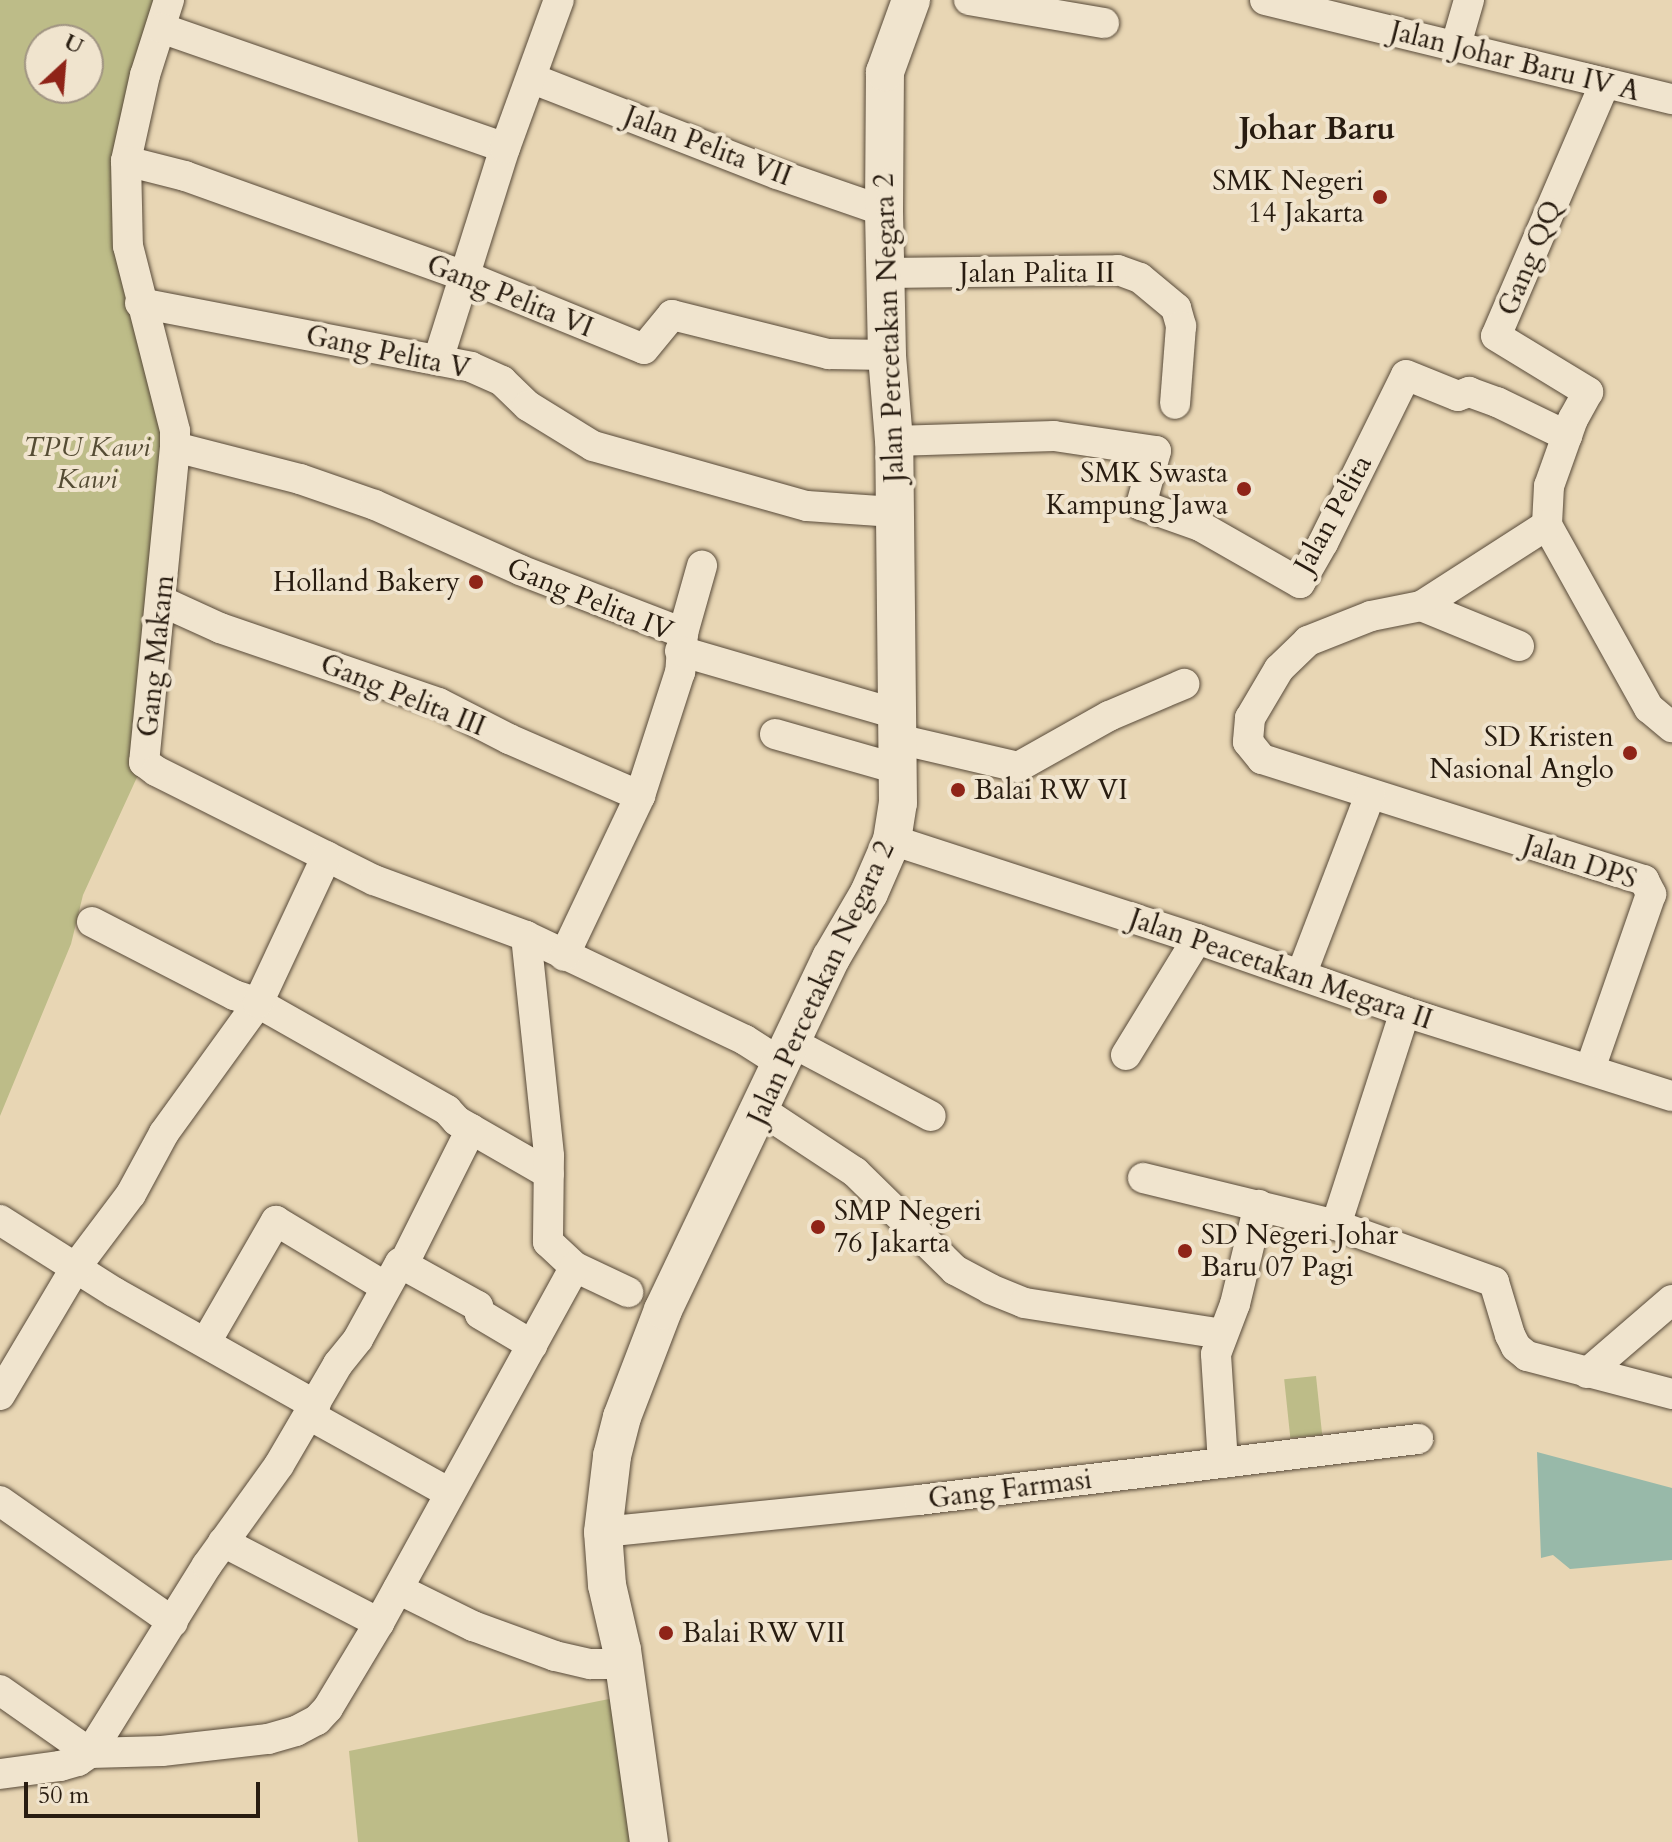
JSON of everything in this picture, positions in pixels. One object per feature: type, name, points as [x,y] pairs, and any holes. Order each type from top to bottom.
[{"type":"street","name":"Jalan Percetakan Negara 2","points":[[649,1842],[624,1664],[607,1585],[603,1532],[612,1456],[634,1383],[663,1310],[831,958],[869,893],[892,840],[898,741],[894,441],[883,356],[885,273],[878,209],[885,72],[911,0]]},
{"type":"street","points":[[969,0],[1104,23]]},
{"type":"street","name":"Jalan Johar Baru IV A","points":[[1265,0],[1672,99]]},
{"type":"street","points":[[1456,45],[1469,0]]},
{"type":"street","points":[[438,360],[505,148],[533,79],[556,1]]},
{"type":"street","points":[[165,14],[505,148]]},
{"type":"street","name":"Gang Makam","points":[[165,14],[145,75],[126,161],[128,246],[140,303],[175,431],[163,602],[144,762],[156,771],[374,880],[526,936],[564,956],[931,1116]]},
{"type":"street","name":"Jalan Pelita VII","points":[[533,79],[878,209]]},
{"type":"street","name":"Gang QQ","points":[[1547,525],[1549,486],[1567,436],[1588,392],[1496,336],[1605,83]]},
{"type":"street","name":"Gang Pelita VI","points":[[126,161],[185,176],[465,276],[644,349],[672,315],[829,354],[883,356]]},
{"type":"street","name":"Jalan Palita II","points":[[885,273],[1118,270],[1140,278],[1160,291],[1176,308],[1179,317],[1175,404]]},
{"type":"street","name":"Gang Pelita V","points":[[140,303],[471,367],[502,381],[528,406],[593,446],[807,506],[894,512]]},
{"type":"street","name":"Jalan Pelita","points":[[894,441],[1054,436],[1156,451],[1141,505],[1200,526],[1300,583],[1406,375],[1458,396],[1469,392],[1497,402],[1567,436]]},
{"type":"street","name":"Gang Pelita IV","points":[[175,447],[300,479],[375,505],[682,642],[680,672],[640,796],[564,956]]},
{"type":"street","points":[[1421,606],[1547,525],[1649,708],[1672,727]]},
{"type":"street","points":[[702,566],[682,642],[868,709],[898,741]]},
{"type":"street","name":"Gang Pelita III","points":[[163,602],[235,633],[439,703],[509,739],[640,796]]},
{"type":"street","points":[[1421,606],[1519,646]]},
{"type":"street","name":"Jalan DPS","points":[[1421,606],[1371,616],[1308,641],[1279,669],[1250,718],[1248,742],[1262,759],[1661,886]]},
{"type":"street","points":[[775,734],[898,741],[1018,767],[1109,716],[1184,684]]},
{"type":"street","points":[[1301,975],[1370,795]]},
{"type":"street","name":"Jalan Peacetakan Megara II","points":[[892,840],[1197,939],[1405,1012],[1672,1096]]},
{"type":"street","points":[[0,1395],[76,1267],[131,1194],[192,1092],[258,1003],[327,856]]},
{"type":"street","name":"Jalan DPS","points":[[1590,1069],[1651,894],[1661,886]]},
{"type":"street","points":[[92,922],[234,995],[258,1003],[447,1110],[471,1129],[549,1174]]},
{"type":"street","points":[[526,936],[549,1174],[548,1242],[575,1267],[628,1292]]},
{"type":"street","points":[[1126,1055],[1197,939]]},
{"type":"street","points":[[1336,1225],[1405,1012]]},
{"type":"street","points":[[761,1110],[855,1172],[955,1270],[990,1289],[1024,1303],[1223,1334]]},
{"type":"street","points":[[404,1263],[471,1129]]},
{"type":"street","points":[[1143,1178],[1336,1225],[1494,1282],[1516,1347],[1527,1356],[1672,1394]]},
{"type":"street","points":[[1223,1463],[1215,1373],[1259,1205]]},
{"type":"street","points":[[0,1220],[206,1342],[450,1493]]},
{"type":"street","points":[[206,1342],[276,1221],[386,1287]]},
{"type":"street","points":[[0,1774],[60,1766],[78,1761],[90,1753],[223,1542],[279,1465],[358,1339],[398,1264],[404,1263],[478,1306],[480,1314],[532,1345]]},
{"type":"street","points":[[0,1690],[90,1753],[177,1749],[268,1739],[296,1731],[317,1720],[328,1708],[379,1623],[575,1267]]},
{"type":"street","points":[[1587,1373],[1672,1300]]},
{"type":"street","name":"Gang Farmasi","points":[[603,1532],[919,1500],[1418,1439]]},
{"type":"street","points":[[0,1501],[173,1622]]},
{"type":"street","points":[[223,1542],[379,1623]]},
{"type":"street","points":[[398,1589],[473,1626],[555,1656],[590,1664],[624,1664]]},
{"type":"green space","name":"TPU Kawi Kawi","points":[[0,0],[168,0],[126,161],[175,431],[144,762],[83,895],[71,944],[0,1116]]},
{"type":"green space","points":[[1316,1376],[1322,1435],[1290,1438],[1284,1379]]},
{"type":"green space","points":[[629,1695],[649,1842],[358,1842],[349,1751]]},
{"type":"shaded area","points":[[1537,1452],[1672,1488],[1672,1560],[1570,1569],[1553,1555],[1541,1558]]},
{"type":"place","name":"SMK Negeri 14 Jakarta","points":[[1380,197]]},
{"type":"place","name":"SMK Swasta Kampung Jawa","points":[[1244,489]]},
{"type":"place","name":"Holland Bakery","points":[[476,582]]},
{"type":"place","name":"SD Kristen Nasional Anglo","points":[[1630,753]]},
{"type":"place","name":"Balai RW VI","points":[[958,790]]},
{"type":"place","name":"SMP Negeri 76 Jakarta","points":[[818,1227]]},
{"type":"place","name":"SD Negeri Johar Baru 07 Pagi","points":[[1185,1251]]},
{"type":"place","name":"Balai RW VII","points":[[666,1633]]},
{"type":"district","name":"Johar Baru","points":[[1317,129]]}]
